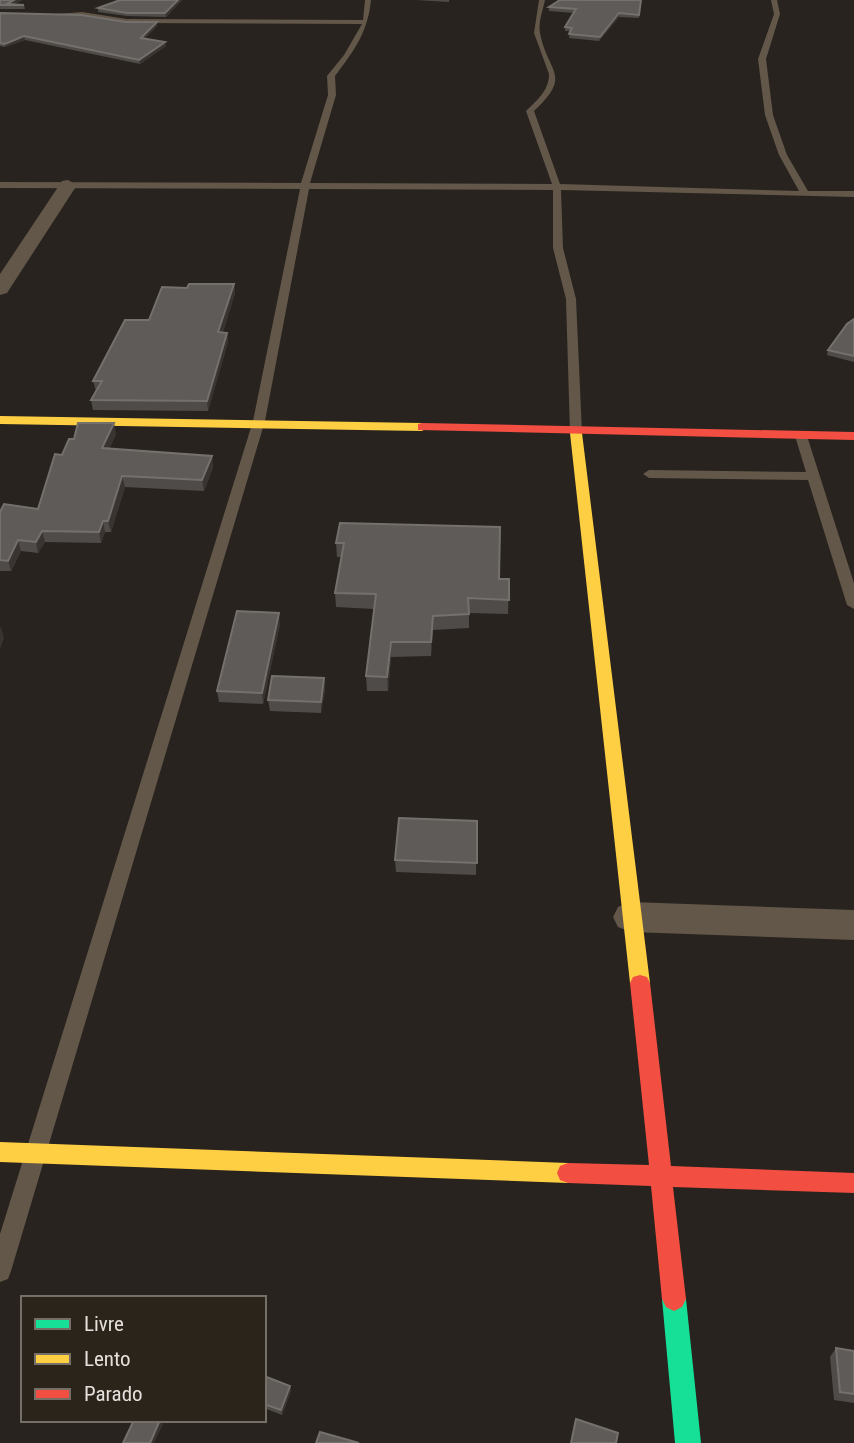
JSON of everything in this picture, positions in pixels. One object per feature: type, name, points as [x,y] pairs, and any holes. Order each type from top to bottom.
[{"type":"street","points":[[0,289],[68,186]]},
{"type":"street","points":[[0,420],[259,421],[576,433],[854,436]]},
{"type":"street","points":[[576,433],[631,917],[664,1177],[688,1443]]},
{"type":"street","points":[[631,917],[854,925]]},
{"type":"street","points":[[0,1152],[854,1182]]},
{"type":"lane","points":[[0,1270],[33,1154],[259,421],[305,186],[332,95],[331,76],[347,56],[366,22],[368,0]]},
{"type":"lane","points":[[542,0],[537,32],[554,72],[554,82],[547,97],[530,111],[557,187],[558,248],[571,299],[576,433]]},
{"type":"lane","points":[[774,0],[777,14],[762,60],[769,116],[783,155],[805,194]]},
{"type":"lane","points":[[43,15],[82,14],[127,21],[366,22]]},
{"type":"lane","points":[[0,185],[557,187],[854,194]]},
{"type":"lane","points":[[801,436],[854,606]]},
{"type":"lane","points":[[649,474],[814,476]]},
{"type":"building","points":[[0,0],[14,0],[7,4],[24,5],[0,5]]},
{"type":"building","points":[[120,0],[178,0],[165,13],[127,13],[98,8]]},
{"type":"building","points":[[560,0],[641,0],[639,15],[619,13],[600,37],[569,34],[572,28],[565,27],[576,9],[549,7]]},
{"type":"building","points":[[0,13],[81,15],[126,22],[157,22],[141,38],[165,42],[139,60],[24,36],[5,44],[0,43]]},
{"type":"building","points":[[189,284],[234,284],[218,332],[227,333],[207,401],[91,400],[102,381],[93,381],[125,320],[149,320],[162,287],[187,288]]},
{"type":"building","points":[[854,319],[854,356],[828,350],[847,324]]},
{"type":"building","points":[[78,423],[114,423],[102,448],[212,456],[202,480],[122,476],[108,521],[103,521],[99,532],[42,531],[36,542],[18,540],[8,561],[0,560],[0,512],[4,504],[38,509],[55,454],[62,455],[69,439],[74,439]]},
{"type":"building","points":[[340,523],[500,527],[499,579],[509,579],[509,600],[468,598],[469,614],[433,616],[431,642],[391,642],[387,677],[366,676],[376,594],[335,593],[344,543],[336,543]]},
{"type":"building","points":[[237,611],[279,613],[262,693],[217,691]]},
{"type":"building","points":[[272,676],[324,678],[321,702],[268,700]]},
{"type":"building","points":[[399,818],[477,821],[477,863],[395,860]]},
{"type":"building","points":[[836,1348],[854,1351],[854,1394],[840,1392]]},
{"type":"building","points":[[266,1377],[290,1386],[281,1410],[266,1405]]},
{"type":"building","points":[[576,1419],[618,1433],[616,1443],[571,1443]]},
{"type":"building","points":[[133,1422],[159,1422],[150,1443],[123,1443]]},
{"type":"building","points":[[320,1432],[359,1443],[316,1443]]},
{"type":"traffic: fast","points":[[674,1299],[688,1443]]},
{"type":"traffic: slow","points":[[0,420],[422,427]]},
{"type":"traffic: slow","points":[[576,433],[640,983]]},
{"type":"traffic: slow","points":[[0,1152],[568,1173]]},
{"type":"traffic: jam","points":[[422,427],[854,436]]},
{"type":"traffic: jam","points":[[640,983],[674,1299]]},
{"type":"traffic: jam","points":[[568,1173],[854,1183]]}]
